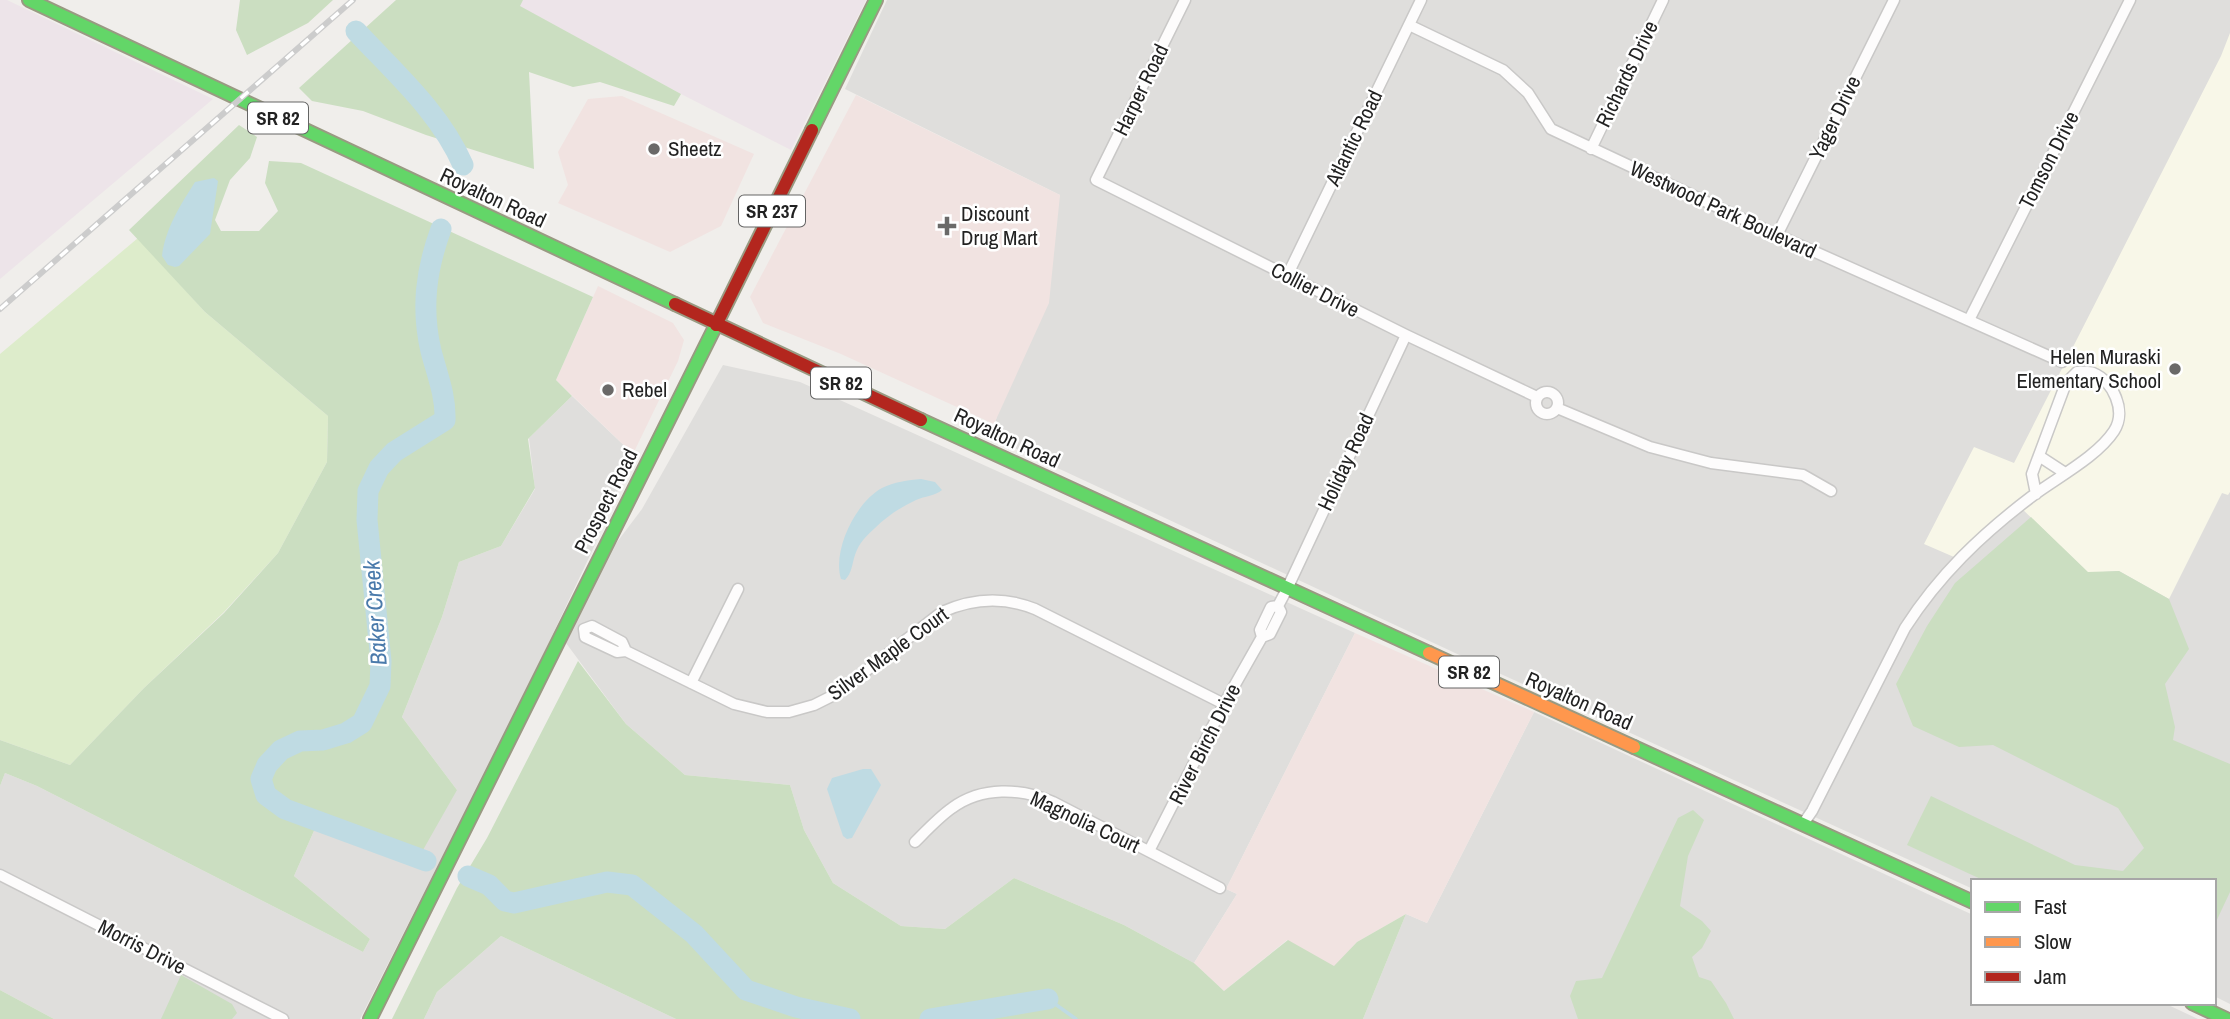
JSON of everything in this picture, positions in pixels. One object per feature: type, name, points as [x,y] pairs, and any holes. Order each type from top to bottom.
[{"type":"main road","name":"Royalton Road","points":[[29,0],[716,325],[1971,901]]},
{"type":"main road","name":"Prospect Road","points":[[370,1019],[876,0]]},
{"type":"main road","points":[[2196,1005],[2227,1019]]},
{"type":"street","name":"Harper Road","points":[[1096,180],[1185,0]]},
{"type":"street","name":"Atlantic Road","points":[[1287,276],[1421,0]]},
{"type":"street","name":"Richards Drive","points":[[1591,149],[1663,0]]},
{"type":"street","name":"Yager Drive","points":[[1777,235],[1894,0]]},
{"type":"street","name":"Tomson Drive","points":[[1969,320],[2130,0]]},
{"type":"street","name":"Westwood Park Boulevard","points":[[1409,24],[1503,70],[1528,93],[1551,129],[1777,235],[2062,362]]},
{"type":"street","name":"Collier Drive","points":[[1096,180],[1536,397]]},
{"type":"street","name":"Holiday Road","points":[[1287,589],[1406,335]]},
{"type":"street","points":[[1803,824],[1905,628],[1922,602],[1947,571],[1982,536],[2108,439],[2117,428],[2120,414],[2116,396],[2107,382],[2091,372],[2077,372],[2066,383],[2032,474],[2036,494]]},
{"type":"street","name":"Collier Drive","points":[[1544,392],[1552,393],[1558,400],[1557,408],[1550,414],[1541,413],[1536,406],[1536,397],[1544,392]]},
{"type":"street","name":"Collier Drive","points":[[1557,408],[1650,447],[1711,463],[1802,475],[1831,491]]},
{"type":"street","points":[[2039,456],[2065,473]]},
{"type":"street","points":[[691,683],[738,589]]},
{"type":"street","name":"River Birch Drive","points":[[1149,851],[1224,704],[1262,637],[1260,630],[1271,607],[1278,606],[1287,589]]},
{"type":"street","name":"Silver Maple Court","points":[[568,621],[584,629],[592,626],[622,642],[626,651],[744,708],[778,712],[802,709],[825,701],[942,612],[959,604],[992,599],[1035,609],[1224,704]]},
{"type":"street","name":"Magnolia Court","points":[[915,842],[953,807],[964,801],[996,792],[1013,791],[1040,796],[1054,802],[1220,888]]},
{"type":"street","name":"Morris Drive","points":[[0,876],[283,1019]]},
{"type":"shaded area","points":[[0,0],[7,0],[213,99],[0,279]]},
{"type":"shaded area","points":[[523,0],[866,0],[791,150],[519,6]]},
{"type":"shaded area","points":[[887,0],[2230,0],[2230,1004],[2216,997],[2216,879],[1971,879],[1971,888],[1468,659],[991,437],[1060,195],[845,89]]},
{"type":"shaded area","points":[[2230,33],[2230,492],[2228,495],[2222,493],[2169,599],[2119,571],[2088,573],[2015,502],[1954,557],[1924,544],[1974,447],[2014,463],[2221,56]]},
{"type":"shaded area","points":[[856,95],[1060,195],[1049,303],[994,424],[841,354],[763,323],[750,297]]},
{"type":"shaded area","points":[[622,96],[754,154],[721,226],[670,252],[558,203],[568,185],[558,152],[588,99]]},
{"type":"shaded area","points":[[598,286],[673,323],[684,340],[678,361],[633,454],[556,380]]},
{"type":"shaded area","points":[[723,365],[800,382],[1355,633],[1226,889],[1237,894],[1194,963],[1124,925],[1014,878],[945,929],[901,926],[833,883],[804,830],[790,785],[685,775],[626,724],[566,643],[608,554],[642,509]]},
{"type":"shaded area","points":[[572,396],[633,454],[593,549],[525,693],[360,1019],[54,1019],[0,990],[0,786],[5,773],[37,786],[363,952],[370,939],[294,876],[321,815],[457,790],[402,717],[442,617],[459,562],[501,546],[535,489],[529,438]]},
{"type":"shaded area","points":[[1355,633],[1534,712],[1427,923],[1406,914],[1357,942],[1334,967],[1287,940],[1224,991],[1194,963],[1237,894],[1226,889]]},
{"type":"shaded area","points":[[1534,712],[1971,914],[1971,1005],[2168,1005],[2198,1019],[1363,1019],[1406,914],[1427,923]]},
{"type":"shaded area","points":[[501,936],[676,1019],[424,1019],[437,992]]},
{"type":"green space","points":[[240,0],[333,0],[308,23],[247,55],[236,30]]},
{"type":"green space","points":[[396,0],[523,0],[520,6],[681,94],[674,106],[600,82],[573,87],[529,72],[534,169],[426,135],[363,111],[312,101],[299,88]]},
{"type":"green space","points":[[239,125],[257,137],[250,158],[230,180],[215,220],[221,231],[259,231],[278,211],[265,183],[269,161],[301,163],[593,297],[556,380],[572,396],[528,439],[535,488],[501,546],[459,562],[442,617],[402,717],[457,790],[423,850],[321,815],[294,876],[370,939],[363,952],[37,786],[5,773],[0,786],[0,740],[70,765],[144,688],[224,613],[278,553],[327,462],[328,416],[205,312],[129,230]]},
{"type":"green space","points":[[138,238],[205,312],[328,416],[327,462],[278,553],[224,612],[144,688],[70,765],[0,740],[0,354]]},
{"type":"green space","points":[[2031,517],[2088,572],[2119,571],[2169,599],[2189,649],[2165,684],[2175,727],[2173,740],[2230,764],[2230,892],[2216,922],[2216,879],[1981,879],[1907,845],[1931,796],[2075,865],[2123,871],[2144,848],[2118,808],[1993,745],[1959,747],[1913,726],[1896,684],[1927,626],[1955,583]]},
{"type":"green space","points":[[578,661],[626,724],[685,775],[790,785],[804,830],[833,883],[901,926],[945,929],[1014,878],[1124,925],[1194,963],[1224,991],[1288,940],[1334,966],[1357,942],[1406,914],[1363,1019],[676,1019],[501,936],[437,992],[424,1019],[392,1019],[457,888],[487,838]]},
{"type":"green space","points":[[1693,810],[1704,820],[1688,856],[1680,906],[1702,921],[1711,931],[1702,948],[1692,957],[1699,977],[1711,981],[1734,1019],[1578,1019],[1570,996],[1576,981],[1602,978],[1678,818]]},
{"type":"green space","points":[[181,975],[232,1004],[237,1013],[232,1019],[161,1019]]},
{"type":"green space","points":[[0,990],[54,1019],[0,1019]]},
{"type":"water","points":[[214,178],[218,181],[210,234],[179,266],[168,265],[162,256],[170,227],[179,208],[195,182]]},
{"type":"water","points":[[921,479],[935,482],[942,490],[889,516],[861,543],[849,574],[845,580],[841,579],[839,567],[843,541],[863,504],[882,488]]},
{"type":"water","points":[[871,769],[881,785],[852,838],[847,839],[843,836],[827,789],[832,778]]},
{"type":"waterway","name":"Baker Creek","points":[[356,31],[429,110],[463,165]]},
{"type":"waterway","name":"Baker Creek","points":[[426,861],[285,809],[266,795],[261,779],[267,765],[281,750],[300,741],[323,740],[346,733],[362,723],[380,686],[381,661],[367,520],[368,491],[379,468],[394,452],[445,420],[443,394],[426,320],[429,274],[441,229]]},
{"type":"waterway","name":"Baker Creek","points":[[468,876],[489,885],[505,901],[514,903],[607,882],[632,885],[694,934],[746,990],[796,1007],[850,1019]]},
{"type":"waterway","points":[[1048,999],[1076,1019]]},
{"type":"waterway","name":"Baker Creek","points":[[930,1019],[1048,999]]},
{"type":"railway","points":[[0,309],[353,0]]},
{"type":"traffic: fast","points":[[29,0],[675,304]]},
{"type":"traffic: fast","points":[[812,130],[876,0]]},
{"type":"traffic: fast","points":[[370,1019],[716,325]]},
{"type":"traffic: fast","points":[[921,420],[1429,653]]},
{"type":"traffic: fast","points":[[1634,747],[1971,901]]},
{"type":"traffic: fast","points":[[2196,1005],[2226,1019]]},
{"type":"traffic: slow","points":[[1429,653],[1634,747]]},
{"type":"traffic: jam","points":[[716,325],[812,130]]},
{"type":"traffic: jam","points":[[675,304],[921,420]]},
{"type":"place","name":"Sheetz","points":[[654,149]]},
{"type":"place","name":"Discount Drug Mart","points":[[947,226]]},
{"type":"place","name":"Helen Muraski Elementary School","points":[[2175,369]]},
{"type":"place","name":"Rebel","points":[[608,390]]}]
